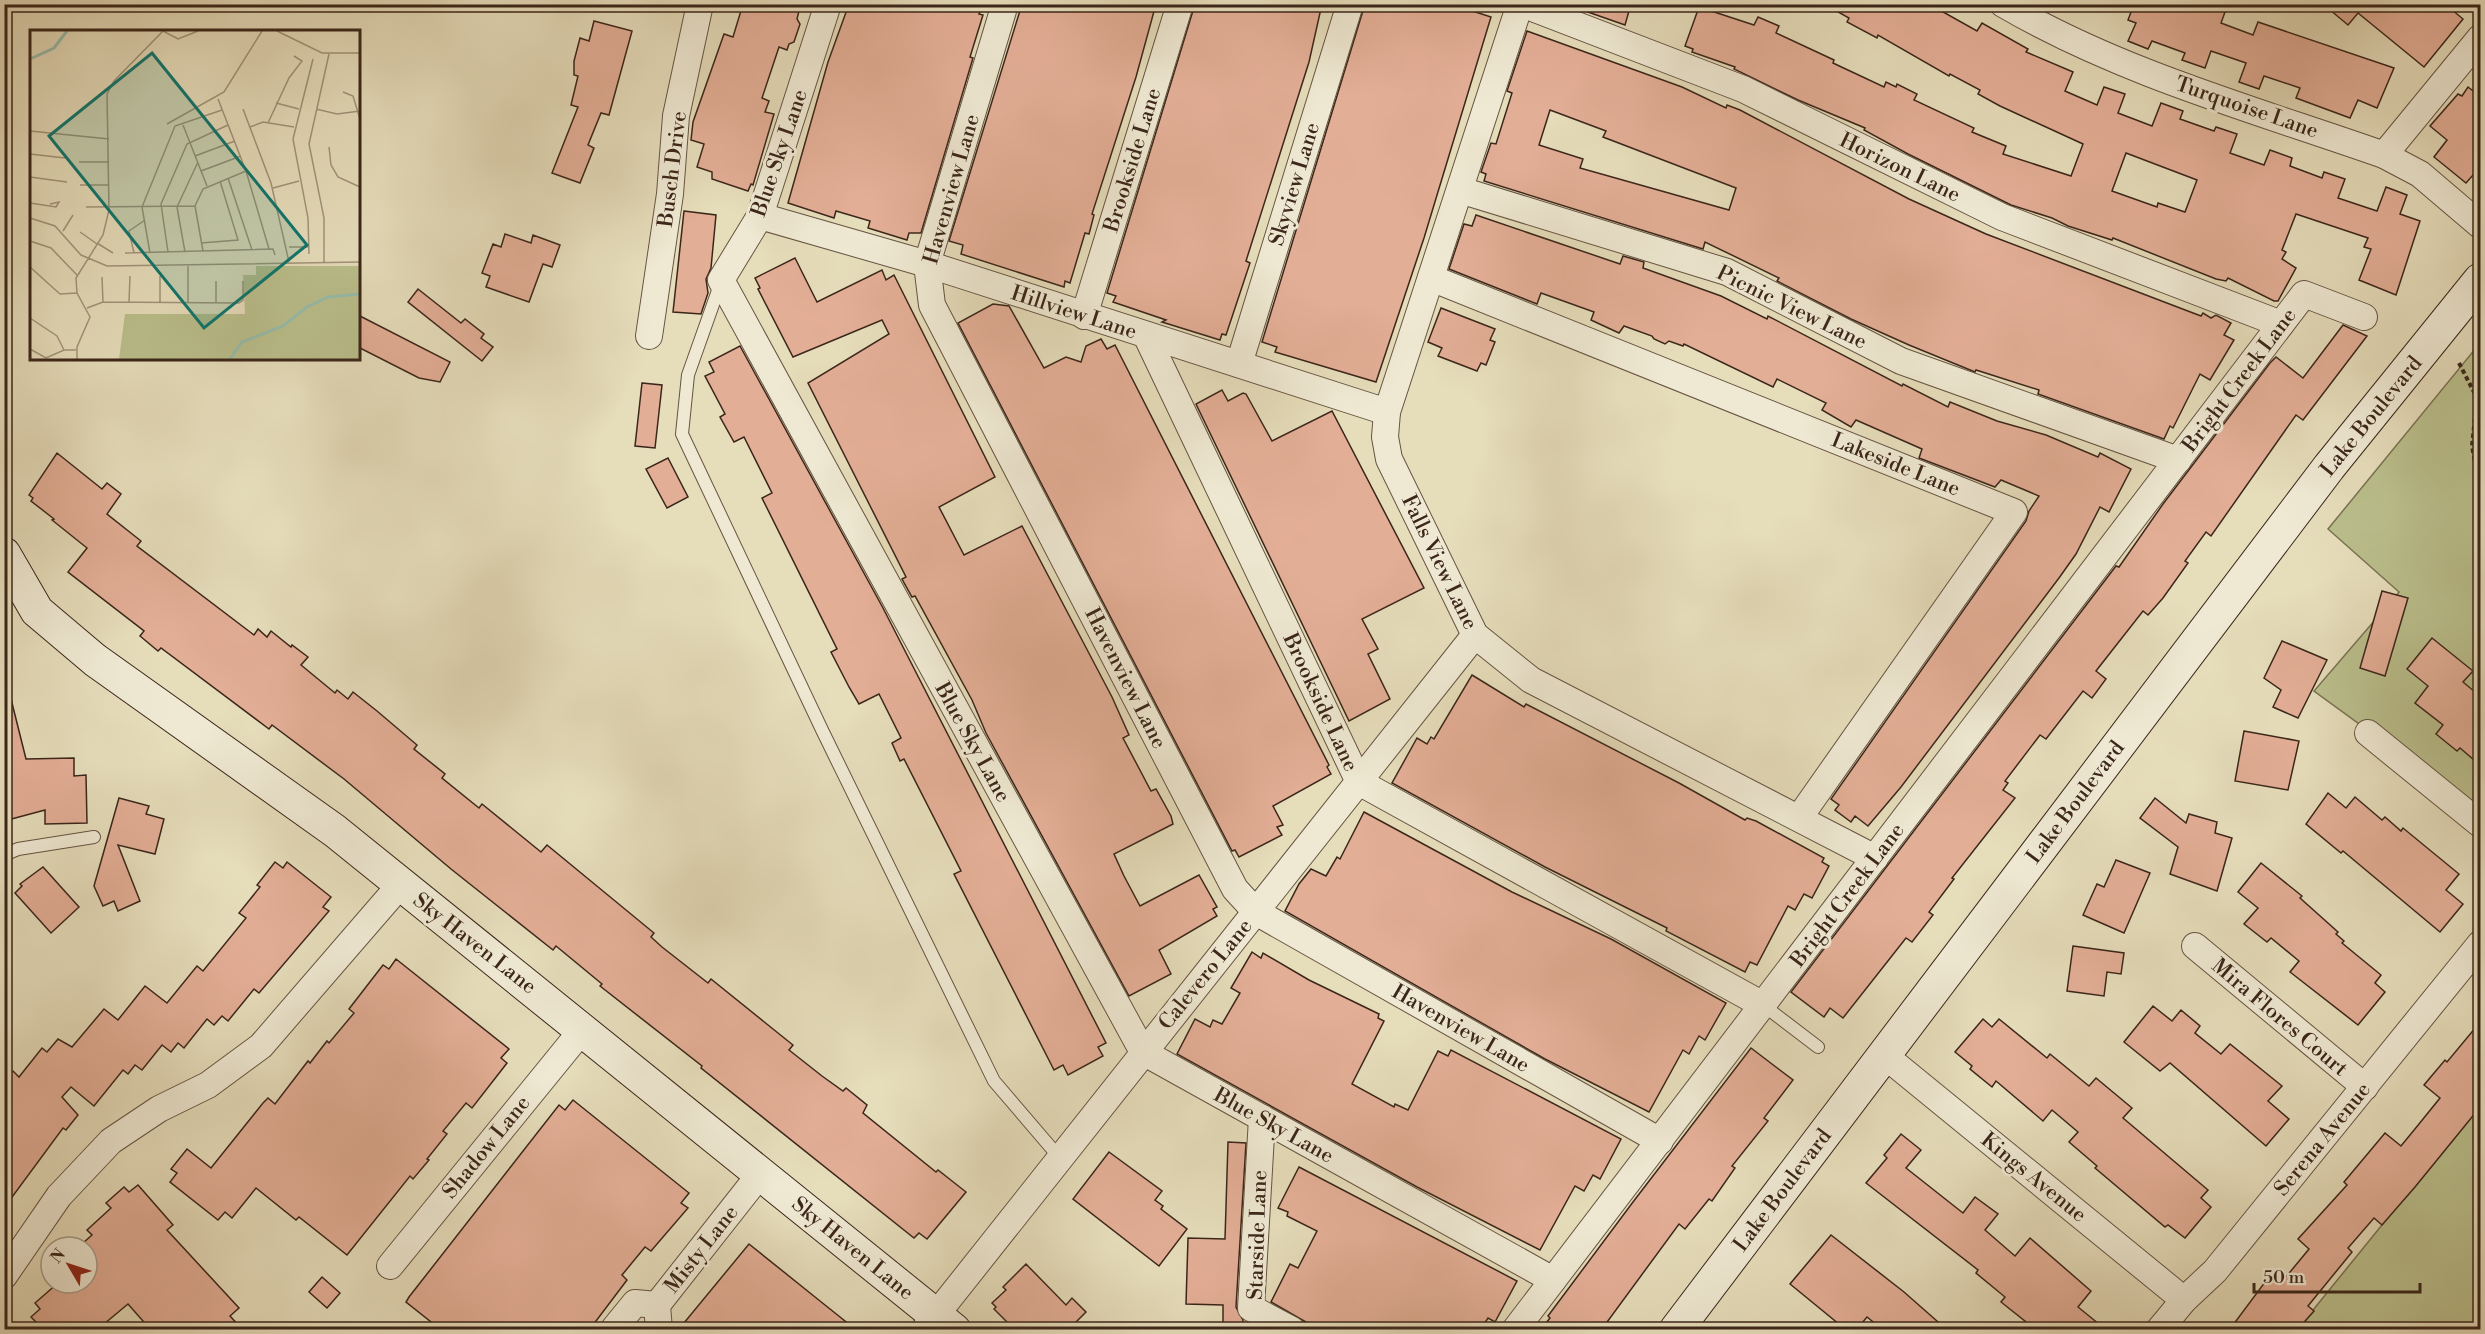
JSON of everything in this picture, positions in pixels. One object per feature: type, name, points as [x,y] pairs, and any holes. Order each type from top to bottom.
[{"type":"main road","name":"Lake Boulevard","points":[[1676,1329],[2329,467],[2481,280]]},
{"type":"main road","name":"Sky Haven Lane","points":[[4,554],[37,611],[94,660],[335,831],[761,1173],[938,1324]]},
{"type":"street","name":"Busch Drive","points":[[649,336],[670,194],[676,116],[700,4]]},
{"type":"street","name":"Blue Sky Lane","points":[[828,4],[760,216],[721,280],[1143,1052],[1553,1280]]},
{"type":"street","name":"Havenview Lane","points":[[1005,4],[927,264],[932,305],[1235,889],[1256,912],[1660,1141]]},
{"type":"street","name":"Brookside Lane","points":[[1084,316],[1180,4]]},
{"type":"street","name":"Skyview Lane","points":[[1239,364],[1350,4]]},
{"type":"street","name":"Horizon Lane","points":[[1504,53],[1521,4],[1743,89],[2002,217],[2281,324]]},
{"type":"street","name":"Turquoise Lane","points":[[2003,4],[2029,20],[2141,70],[2384,154],[2420,174],[2481,225]]},
{"type":"street","points":[[2384,154],[2481,38]]},
{"type":"street","name":"Falls View Lane","points":[[1504,53],[1387,411],[1385,437],[1389,459],[1475,635],[1531,680],[1875,858]]},
{"type":"street","name":"Picnic View Lane","points":[[1460,190],[1727,272],[1901,361],[2086,427]]},
{"type":"street","name":"Hillview Lane","points":[[760,216],[927,264],[1387,411]]},
{"type":"street","name":"Lakeside Lane","points":[[1431,278],[2014,512],[1798,818]]},
{"type":"street","name":"Bright Creek Lane","points":[[1515,1329],[2304,294],[2364,317]]},
{"type":"street","name":"Brookside Lane","points":[[1146,335],[1359,782],[1763,1005]]},
{"type":"street","name":"Bright Creek Lane","points":[[2086,427],[2178,460]]},
{"type":"street","name":"Calevero Lane","points":[[938,1324],[1059,1157],[1475,635]]},
{"type":"street","points":[[2368,733],[2481,824]]},
{"type":"street","points":[[4,1276],[59,1196],[111,1141],[159,1109],[208,1085],[261,1046],[401,884]]},
{"type":"street","name":"Serena Avenue","points":[[2159,1329],[2184,1300],[2215,1271],[2481,944]]},
{"type":"street","name":"Mira Flores Court","points":[[2195,946],[2365,1087]]},
{"type":"street","name":"Shadow Lane","points":[[390,1266],[583,1029]]},
{"type":"street","name":"Kings Avenue","points":[[1884,1054],[2184,1300]]},
{"type":"street","name":"Starside Lane","points":[[1262,1118],[1251,1308],[1292,1329]]},
{"type":"street","name":"Misty Lane","points":[[658,1317],[761,1173]]},
{"type":"street","points":[[613,1329],[635,1303],[658,1317]]},
{"type":"lane","points":[[721,280],[688,375],[682,434],[823,732],[994,1081],[1059,1157]]},
{"type":"lane","points":[[4,855],[18,849],[94,837]]},
{"type":"lane","points":[[1763,1005],[1818,1047]]},
{"type":"path","points":[[2459,363],[2477,398],[2472,446],[2481,489]]},
{"type":"path","points":[[2475,1329],[2481,1321]]},
{"type":"green space","points":[[2480,343],[2480,812],[2314,691],[2399,592],[2328,529]]},
{"type":"green space","points":[[2480,1104],[2480,1329],[2298,1330],[2309,1315]]},
{"type":"building","points":[[743,4],[780,4],[799,11],[797,19],[800,24],[794,42],[789,44],[787,50],[779,47],[762,98],[769,101],[765,112],[774,114],[753,185],[751,184],[748,191],[712,179],[712,172],[697,167],[704,144],[691,140],[693,122],[724,34],[733,37]]},
{"type":"building","points":[[849,4],[983,4],[979,14],[983,15],[970,57],[973,58],[921,233],[909,233],[907,240],[868,228],[870,221],[836,211],[834,218],[788,203],[828,62]]},
{"type":"building","points":[[1022,4],[1156,4],[1136,77],[1092,214],[1094,215],[1089,234],[1085,233],[1070,283],[1065,281],[1064,287],[961,254],[963,245],[949,241]]},
{"type":"building","points":[[1195,4],[1322,4],[1309,62],[1246,261],[1250,263],[1226,335],[1222,334],[1220,340],[1162,322],[1166,320],[1113,302],[1116,296],[1107,293]]},
{"type":"building","points":[[1365,4],[1451,4],[1491,17],[1424,238],[1376,382],[1275,352],[1277,347],[1262,342]]},
{"type":"building","points":[[1565,4],[1631,4],[1625,25]]},
{"type":"building","points":[[1824,4],[1929,4],[1977,31],[1982,23],[2028,49],[2026,52],[2073,72],[2065,91],[2097,105],[2104,87],[2125,94],[2118,113],[2152,126],[2161,103],[2183,111],[2180,119],[2214,131],[2216,127],[2237,134],[2230,153],[2264,165],[2270,150],[2292,158],[2290,166],[2322,178],[2324,172],[2345,179],[2338,198],[2377,211],[2386,187],[2407,195],[2400,214],[2420,221],[2396,295],[2359,280],[2371,249],[2364,247],[2368,238],[2296,214],[2282,250],[2286,252],[2282,259],[2296,268],[2278,301],[2274,301],[2228,278],[2226,281],[2216,279],[2113,238],[2112,240],[2068,226],[2052,218],[2011,205],[1908,154],[1864,130],[1865,128],[1798,100],[1734,69],[1735,67],[1692,52],[1693,49],[1685,46],[1699,7],[1754,25],[1758,17],[1779,26],[1776,33],[1834,60],[1833,63],[1884,87],[1886,82],[1896,87],[1897,84],[1917,94],[1914,100],[1974,128],[1972,132],[2006,146],[2003,154],[2071,176],[2083,144],[2000,106],[1978,94],[1980,90],[1950,74],[1949,76],[1878,35],[1877,38],[1847,22],[1849,18]],"holes":[[[2126,153],[2197,180],[2185,212],[2158,203],[2157,207],[2112,191]]]},
{"type":"building","points":[[2134,4],[2202,4],[2225,12],[2221,23],[2253,35],[2258,22],[2394,68],[2377,108],[2358,100],[2350,118],[2296,98],[2300,88],[2264,76],[2259,89],[2239,82],[2246,63],[2211,51],[2205,68],[2182,60],[2185,53],[2152,41],[2148,49],[2128,41],[2136,23],[2128,20]]},
{"type":"building","points":[[2323,4],[2445,4],[2463,19],[2424,67],[2358,13],[2348,25]]},
{"type":"building","points":[[594,21],[632,31],[609,115],[601,113],[588,145],[594,148],[580,183],[552,173],[578,107],[571,105],[578,76],[574,75],[574,61],[580,38],[589,41]]},
{"type":"building","points":[[1527,31],[1682,87],[1726,108],[1727,105],[1740,110],[1909,199],[1986,234],[2201,316],[2203,313],[2211,318],[2216,315],[2231,323],[2224,335],[2234,340],[2210,380],[2200,374],[2173,428],[2170,426],[2164,439],[2038,394],[2039,390],[1976,370],[1975,372],[1909,345],[1851,319],[1777,281],[1779,278],[1705,242],[1703,249],[1484,181],[1486,174],[1481,172],[1491,143],[1496,144],[1512,93],[1507,91]],"holes":[[[1550,110],[1606,131],[1603,137],[1736,188],[1729,210],[1580,168],[1583,159],[1539,145]]]},
{"type":"building","points":[[2468,87],[2481,97],[2481,166],[2466,183],[2434,157],[2447,140],[2430,126],[2458,94],[2462,96]]},
{"type":"building","points":[[684,211],[716,215],[711,268],[706,279],[708,293],[701,314],[673,312]]},
{"type":"building","points":[[1476,215],[1620,264],[1623,256],[1644,262],[1643,268],[1721,296],[1767,319],[1768,316],[1902,386],[1903,384],[1948,407],[1950,402],[1997,421],[2046,435],[2098,457],[2100,453],[2131,469],[2109,512],[2100,507],[2076,554],[2059,578],[1901,787],[1868,826],[1855,816],[1851,822],[1835,810],[1839,805],[1831,799],[2026,521],[2029,511],[2039,496],[2001,480],[1995,487],[1919,458],[1922,449],[1856,420],[1851,427],[1822,410],[1826,403],[1777,379],[1773,387],[1684,344],[1683,346],[1669,341],[1665,344],[1652,336],[1624,326],[1619,333],[1591,320],[1594,312],[1541,293],[1537,304],[1449,269],[1464,224],[1472,226]]},
{"type":"building","points":[[505,234],[531,243],[533,235],[560,245],[552,267],[543,264],[529,302],[486,287],[490,276],[482,273],[493,244],[501,247]]},
{"type":"building","points":[[795,258],[817,302],[882,270],[886,280],[894,275],[995,477],[939,507],[964,555],[1022,526],[1112,697],[1129,735],[1123,738],[1151,791],[1156,789],[1171,816],[1173,824],[1114,854],[1124,876],[1140,906],[1199,875],[1217,907],[1213,909],[1217,916],[1159,950],[1171,974],[1129,996],[986,733],[972,700],[915,596],[912,597],[902,579],[906,577],[808,383],[889,334],[882,320],[793,357],[758,289],[760,288],[755,278]]},
{"type":"building","points":[[418,289],[461,323],[465,319],[484,334],[481,338],[493,347],[482,361],[408,302]]},
{"type":"building","points":[[993,304],[1009,306],[1044,368],[1066,357],[1081,362],[1086,346],[1101,339],[1107,349],[1115,345],[1329,765],[1327,767],[1331,774],[1273,806],[1283,825],[1277,827],[1282,835],[1239,857],[1235,850],[1232,851],[958,323]]},
{"type":"building","points":[[1441,308],[1495,329],[1490,340],[1495,342],[1486,365],[1481,363],[1477,371],[1438,356],[1442,348],[1428,342]]},
{"type":"building","points":[[360,316],[450,362],[440,382],[419,378],[360,348]]},
{"type":"building","points":[[2343,325],[2367,336],[2303,420],[2296,415],[2211,536],[2206,532],[2185,561],[2188,563],[2163,598],[2148,615],[2143,611],[2096,671],[2106,679],[2092,698],[2083,691],[2046,739],[2040,735],[2005,781],[2008,783],[2003,790],[2015,798],[1952,878],[1954,879],[1929,912],[1933,915],[1912,942],[1906,938],[1843,1018],[1830,1008],[1824,1017],[1791,992],[2116,566],[2119,567],[2163,504],[2270,363],[2276,357],[2303,378]]},
{"type":"building","points":[[740,346],[883,608],[1106,1043],[1098,1047],[1103,1056],[1068,1075],[1063,1065],[1054,1070],[954,874],[961,871],[904,759],[900,761],[892,743],[901,738],[879,694],[859,704],[849,687],[831,652],[837,649],[762,498],[772,493],[744,437],[734,442],[720,417],[725,414],[705,376],[714,372],[709,362]]},
{"type":"building","points":[[642,383],[662,385],[655,448],[635,446]]},
{"type":"building","points":[[1222,390],[1228,401],[1243,393],[1246,394],[1272,441],[1332,411],[1424,588],[1362,619],[1378,649],[1368,654],[1390,699],[1349,721],[1196,404]]},
{"type":"building","points":[[57,453],[102,489],[107,483],[121,494],[107,514],[141,541],[137,546],[254,635],[258,629],[267,637],[271,631],[291,647],[292,645],[308,657],[301,665],[335,693],[337,690],[348,699],[353,692],[417,745],[414,749],[445,774],[442,778],[479,808],[482,804],[541,852],[547,845],[654,933],[651,937],[662,947],[708,983],[711,979],[793,1045],[789,1050],[843,1091],[846,1088],[867,1105],[863,1113],[936,1172],[938,1170],[966,1192],[927,1239],[919,1233],[914,1238],[600,986],[602,984],[556,946],[553,950],[451,869],[344,779],[272,725],[269,729],[161,648],[158,651],[140,636],[144,631],[68,572],[87,548],[31,501],[33,498],[29,495]]},
{"type":"building","points":[[668,458],[688,497],[667,508],[646,469]]},
{"type":"building","points":[[2382,591],[2408,598],[2385,676],[2360,668]]},
{"type":"building","points":[[2432,638],[2473,671],[2463,682],[2481,697],[2481,766],[2460,748],[2457,751],[2436,734],[2443,725],[2415,703],[2428,686],[2407,669]]},
{"type":"building","points":[[2282,641],[2327,660],[2298,718],[2273,707],[2281,690],[2264,678]]},
{"type":"building","points":[[1472,675],[1524,707],[1526,704],[1679,783],[1745,820],[1747,818],[1756,821],[1824,858],[1822,862],[1829,866],[1812,898],[1804,894],[1795,910],[1788,906],[1757,965],[1750,962],[1745,972],[1666,931],[1667,928],[1545,867],[1392,783],[1417,738],[1427,744],[1431,737],[1434,739]]},
{"type":"building","points":[[11,699],[26,759],[74,758],[74,776],[86,775],[87,823],[45,824],[45,810],[4,821],[4,700]]},
{"type":"building","points":[[2244,731],[2299,741],[2288,790],[2235,781]]},
{"type":"building","points":[[2328,793],[2346,808],[2355,797],[2382,820],[2385,817],[2401,831],[2403,828],[2459,874],[2446,890],[2463,904],[2440,932],[2343,851],[2341,853],[2306,824]]},
{"type":"building","points":[[119,798],[149,806],[146,814],[164,819],[155,854],[118,845],[140,901],[118,911],[114,901],[103,906],[94,886]]},
{"type":"building","points":[[2155,798],[2186,823],[2189,814],[2217,822],[2215,833],[2232,838],[2217,891],[2170,874],[2178,847],[2140,818]]},
{"type":"building","points":[[1364,812],[1512,892],[1611,939],[1726,1003],[1705,1040],[1699,1036],[1689,1054],[1683,1050],[1649,1112],[1545,1059],[1285,911],[1299,884],[1311,869],[1326,876],[1337,857],[1340,859]]},
{"type":"building","points":[[2116,860],[2150,873],[2124,933],[2083,915],[2097,884],[2104,887]]},
{"type":"building","points":[[275,862],[283,868],[287,862],[331,897],[323,907],[329,911],[259,993],[254,989],[228,1021],[222,1016],[214,1025],[207,1019],[184,1048],[178,1043],[171,1052],[162,1045],[142,1070],[135,1065],[128,1074],[123,1070],[94,1106],[71,1087],[62,1097],[78,1115],[66,1130],[63,1128],[4,1208],[4,1081],[13,1071],[19,1077],[42,1048],[47,1052],[58,1039],[72,1047],[104,1009],[118,1020],[145,986],[167,1003],[197,966],[203,971],[246,918],[239,913],[260,887],[257,885]]},
{"type":"building","points":[[2261,863],[2302,896],[2300,898],[2338,932],[2336,934],[2344,941],[2342,943],[2381,975],[2375,983],[2385,992],[2358,1025],[2290,972],[2299,961],[2271,938],[2267,942],[2244,924],[2258,908],[2238,892]]},
{"type":"building","points":[[43,867],[79,907],[51,933],[15,893],[22,886],[20,884]]},
{"type":"building","points":[[2073,946],[2124,953],[2121,974],[2107,972],[2104,996],[2067,991]]},
{"type":"building","points":[[1252,952],[1261,958],[1263,953],[1309,980],[1379,1014],[1378,1018],[1384,1021],[1352,1084],[1394,1107],[1395,1104],[1408,1110],[1438,1051],[1448,1056],[1451,1050],[1621,1139],[1600,1179],[1593,1175],[1584,1191],[1575,1186],[1540,1250],[1417,1187],[1177,1054],[1195,1019],[1210,1027],[1213,1020],[1222,1024],[1240,993],[1231,988]]},
{"type":"building","points":[[396,959],[509,1049],[501,1058],[507,1063],[472,1108],[466,1103],[443,1131],[447,1134],[427,1159],[429,1160],[413,1179],[410,1176],[347,1255],[299,1217],[296,1220],[256,1188],[232,1218],[225,1212],[218,1220],[170,1182],[177,1173],[171,1169],[187,1149],[211,1168],[263,1103],[268,1098],[275,1104],[308,1061],[310,1063],[327,1041],[329,1043],[354,1013],[349,1009],[383,965],[389,969]]},
{"type":"building","points":[[2153,1006],[2172,1021],[2181,1010],[2200,1026],[2195,1033],[2221,1054],[2230,1044],[2282,1086],[2268,1101],[2289,1119],[2266,1146],[2170,1063],[2160,1071],[2124,1042]]},
{"type":"building","points":[[1983,1019],[1992,1027],[1999,1019],[2047,1058],[2050,1054],[2089,1086],[2096,1078],[2132,1108],[2123,1118],[2208,1190],[2201,1198],[2211,1207],[2185,1238],[2168,1225],[2165,1227],[2095,1168],[2097,1166],[2069,1142],[2078,1132],[2052,1110],[2043,1121],[1996,1081],[1992,1087],[1970,1069],[1972,1066],[1955,1052]]},
{"type":"building","points":[[2481,1021],[2481,1106],[2382,1225],[2374,1218],[2348,1248],[2352,1252],[2308,1306],[2314,1311],[2298,1329],[2230,1329],[2271,1274],[2281,1283],[2309,1249],[2298,1239],[2347,1185],[2344,1182],[2385,1133],[2401,1146],[2419,1124],[2440,1098],[2424,1085],[2445,1060],[2447,1062]]},
{"type":"building","points":[[1751,1048],[1793,1080],[1764,1118],[1768,1121],[1732,1166],[1735,1168],[1712,1201],[1709,1199],[1685,1229],[1679,1224],[1602,1329],[1541,1329],[1550,1318],[1548,1316],[1633,1202]]},
{"type":"building","points":[[573,1100],[689,1193],[681,1203],[688,1208],[651,1251],[645,1247],[622,1275],[627,1280],[590,1329],[440,1329],[406,1302],[559,1105],[565,1110]]},
{"type":"building","points":[[1901,1134],[1921,1150],[1906,1168],[1963,1213],[1975,1197],[1998,1214],[1985,1230],[2015,1256],[2030,1238],[2091,1291],[2078,1307],[2105,1329],[2035,1329],[2001,1302],[2005,1297],[1976,1273],[1978,1270],[1866,1183],[1887,1158],[1884,1155]]},
{"type":"building","points":[[1228,1142],[1246,1143],[1236,1307],[1243,1320],[1243,1329],[1223,1329],[1223,1305],[1186,1304],[1188,1238],[1225,1239]]},
{"type":"building","points":[[1109,1152],[1162,1191],[1155,1200],[1163,1206],[1161,1209],[1187,1229],[1159,1266],[1073,1199]]},
{"type":"building","points":[[1299,1167],[1517,1281],[1495,1322],[1488,1318],[1481,1329],[1318,1329],[1271,1302],[1290,1264],[1298,1268],[1317,1231],[1287,1216],[1288,1212],[1278,1208]]},
{"type":"building","points":[[138,1185],[173,1225],[167,1230],[239,1308],[230,1316],[242,1329],[150,1329],[128,1304],[98,1329],[43,1329],[31,1317],[40,1309],[35,1303],[44,1295],[99,1295],[99,1235],[92,1235],[87,1230],[111,1208],[106,1203],[124,1187],[129,1192]]},
{"type":"building","points":[[1831,1235],[1904,1292],[1946,1329],[1882,1329],[1867,1317],[1857,1329],[1845,1329],[1790,1284]]},
{"type":"building","points":[[749,1244],[820,1301],[855,1329],[679,1329]]},
{"type":"building","points":[[1026,1264],[1066,1305],[1072,1298],[1086,1312],[1069,1329],[1014,1329],[994,1309],[996,1307],[992,1303],[1006,1290],[1003,1287]]},
{"type":"building","points":[[322,1277],[340,1293],[327,1308],[309,1292]]}]
